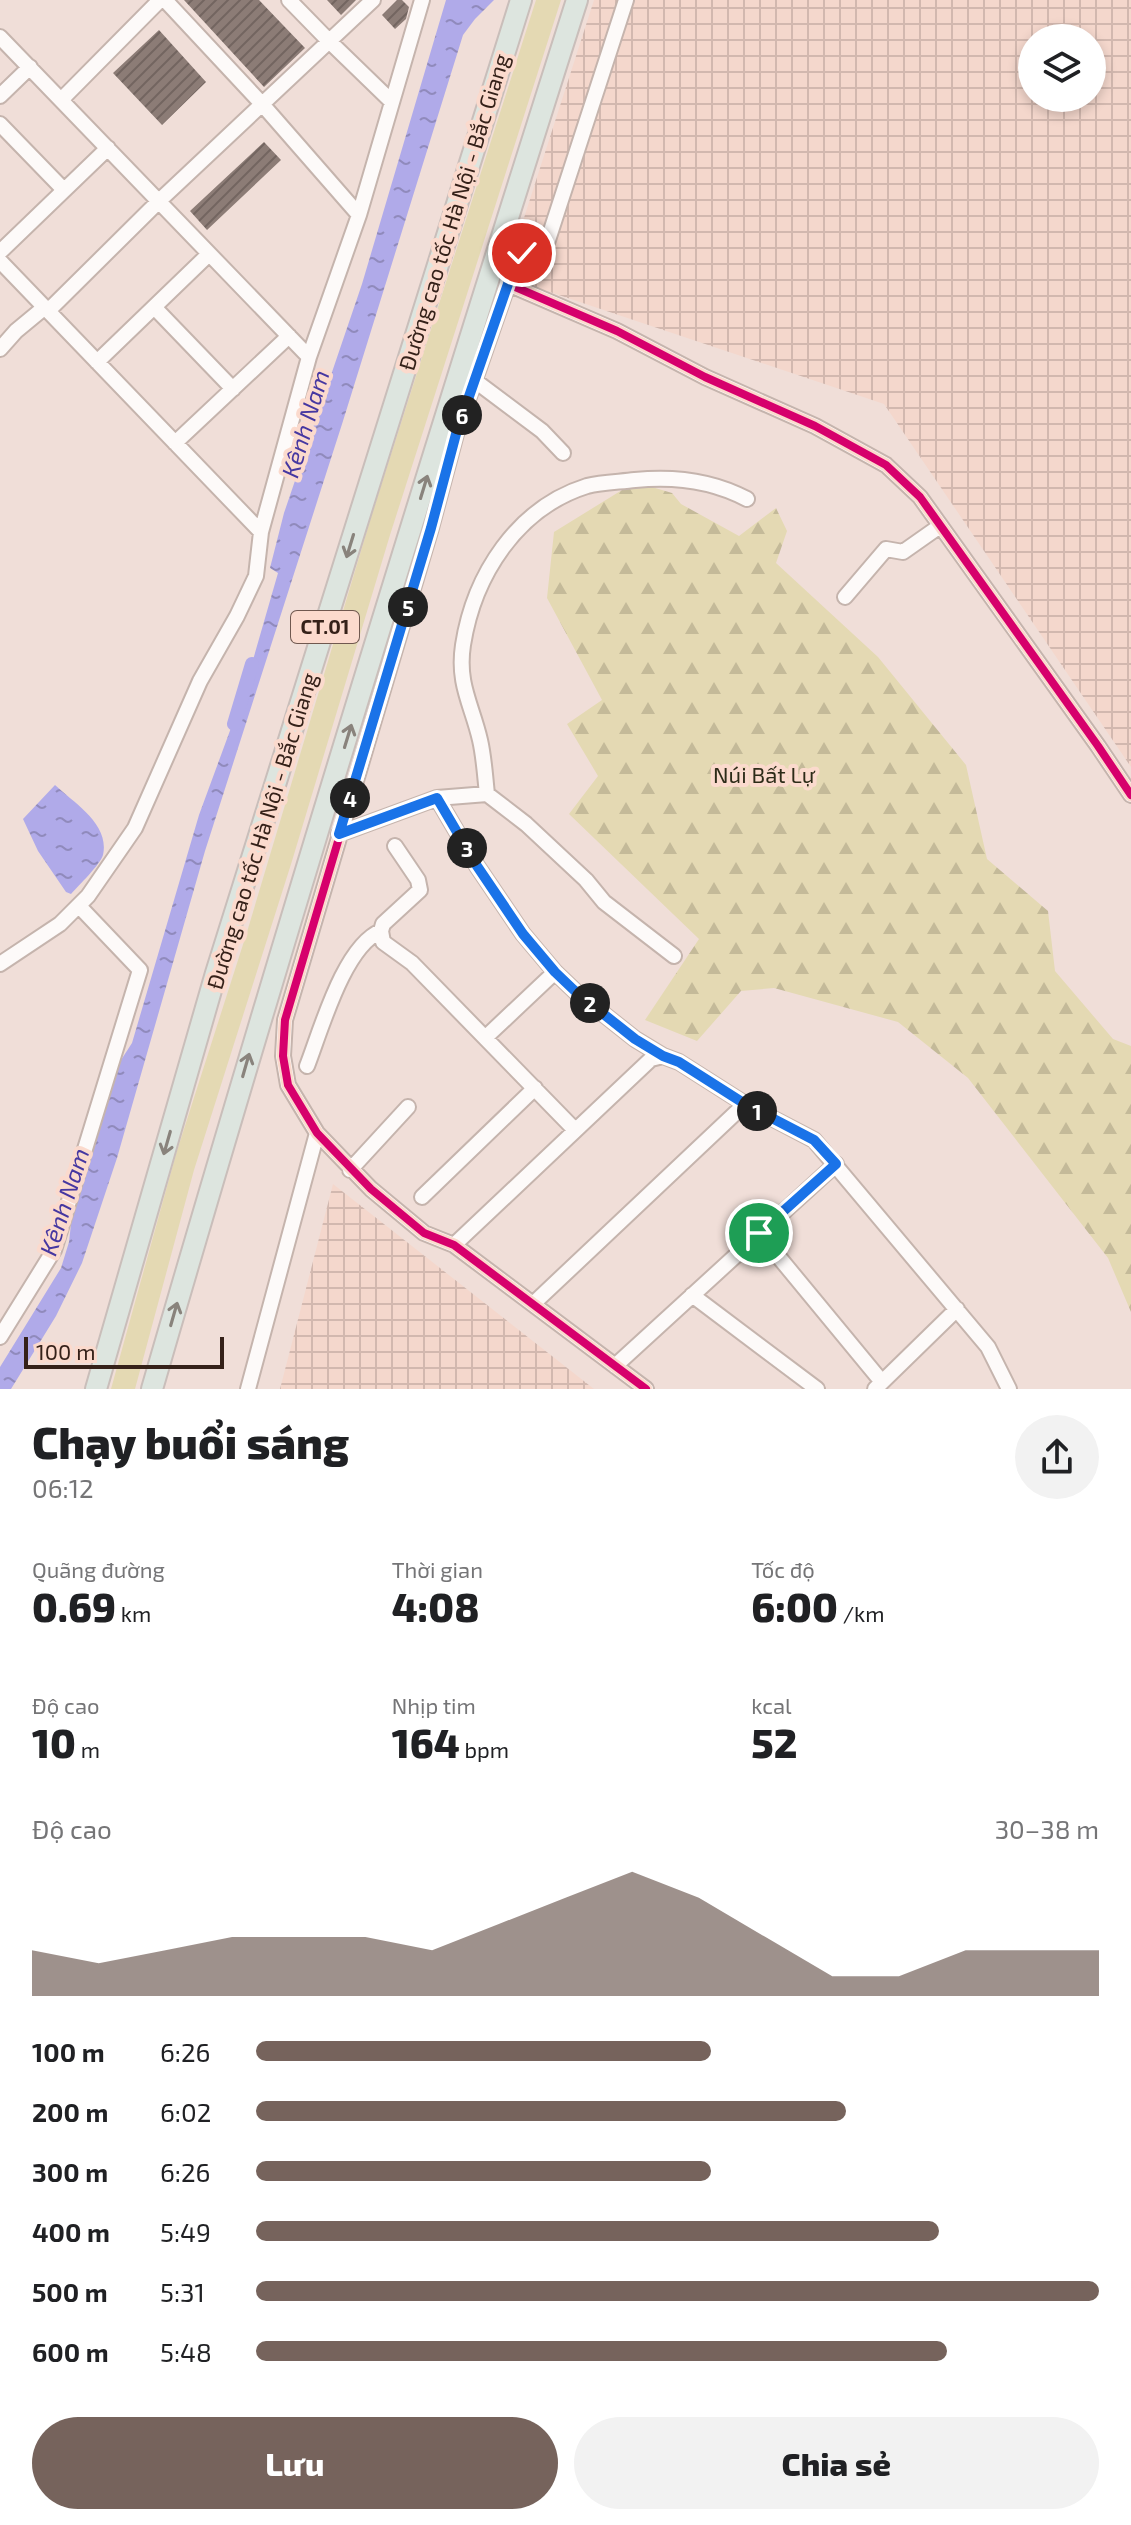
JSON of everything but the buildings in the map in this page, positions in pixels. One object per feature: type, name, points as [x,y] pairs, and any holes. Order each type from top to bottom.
[{"type":"highway","name":"CT.01","points":[[152,1389],[268,992],[577,0]]},
{"type":"highway","name":"Đường cao tốc Hà Nội - Bắc Giang","points":[[96,1389],[216,973],[518,6]]},
{"type":"highway","points":[[85,1389],[140,1238]]},
{"type":"street","points":[[61,100],[163,0],[262,104],[359,215]]},
{"type":"street","points":[[289,0],[392,102]]},
{"type":"street","points":[[0,349],[373,0]]},
{"type":"street","points":[[0,964],[60,924],[79,906],[135,828],[200,681],[256,576],[261,532],[309,357],[359,215],[422,0]]},
{"type":"street","points":[[626,0],[548,240],[539,251],[522,253],[509,270],[508,284],[456,434],[285,1020],[283,1056],[288,1085],[317,1133],[350,1170],[424,1233],[454,1245],[646,1389]]},
{"type":"street","points":[[0,37],[309,357]]},
{"type":"street","points":[[0,96],[30,67]]},
{"type":"street","points":[[0,124],[64,190]]},
{"type":"street","points":[[0,252],[108,148]]},
{"type":"street","points":[[97,362],[209,254]]},
{"type":"street","points":[[0,261],[261,532]]},
{"type":"street","points":[[508,284],[617,331],[705,377],[815,426],[886,465],[920,497],[1131,795]]},
{"type":"street","points":[[154,307],[233,389]]},
{"type":"street","points":[[175,443],[289,336]]},
{"type":"street","points":[[474,380],[542,431],[563,453]]},
{"type":"street","points":[[487,794],[480,740],[462,682],[463,647],[473,606],[492,561],[519,527],[553,500],[588,486],[602,484],[663,477],[704,483],[730,490],[747,499]]},
{"type":"street","points":[[845,597],[886,549],[903,552],[940,526]]},
{"type":"street","points":[[339,834],[437,798],[487,794],[526,824],[586,880],[604,902],[674,956]]},
{"type":"street","points":[[437,798],[477,866],[523,934],[555,972],[635,1039],[679,1062],[745,1104],[814,1140],[988,1347],[1009,1389]]},
{"type":"street","points":[[395,846],[418,880],[420,890],[383,924],[383,942],[412,963],[575,1130]]},
{"type":"street","points":[[0,1337],[54,1250],[140,970],[79,906]]},
{"type":"street","points":[[307,1066],[339,980],[361,945],[372,934],[381,931]]},
{"type":"street","points":[[486,1037],[555,972]]},
{"type":"street","points":[[454,1245],[651,1059],[663,1056]]},
{"type":"street","points":[[422,1197],[535,1088]]},
{"type":"street","points":[[533,1304],[745,1104]]},
{"type":"street","points":[[350,1170],[408,1107]]},
{"type":"street","points":[[248,1389],[317,1133]]},
{"type":"street","points":[[615,1366],[836,1164]]},
{"type":"street","points":[[759,1233],[879,1385],[957,1309]]},
{"type":"street","points":[[692,1295],[817,1389]]},
{"type":"shaded area","points":[[594,0],[1131,0],[1131,767],[884,404],[505,277]]},
{"type":"shaded area","points":[[333,1184],[594,1389],[280,1389]]},
{"type":"green space","points":[[536,0],[561,0],[390,535],[292,861],[194,1170],[135,1389],[111,1389],[176,1154],[247,932],[372,514]]},
{"type":"green space","name":"Núi Bất Lự","points":[[635,482],[672,493],[681,504],[739,536],[776,508],[787,531],[776,563],[878,657],[966,765],[987,859],[1048,911],[1055,971],[1113,1039],[1131,1046],[1131,1312],[1108,1258],[968,1078],[898,1022],[774,988],[741,991],[697,1041],[645,1020],[699,939],[569,814],[598,776],[567,724],[602,700],[547,598],[554,532]]},
{"type":"water","name":"Kênh Nam","points":[[446,0],[494,0],[463,35],[205,851],[117,1158],[82,1263],[56,1316],[11,1389],[0,1389],[0,1367],[61,1268],[116,1062],[121,1060],[132,1043],[199,815],[242,698],[278,573],[270,568],[284,513],[362,284]]},
{"type":"water","points":[[55,785],[89,815],[104,844],[101,859],[71,894],[66,892],[38,851],[23,819]]},
{"type":"waterway","name":"Kênh Nam","points":[[234,724],[252,664]]},
{"type":"cycle path","points":[[646,1389],[454,1245],[424,1233],[371,1189],[317,1133],[288,1085],[283,1056],[285,1020],[456,434],[508,284],[617,331],[705,377],[815,426],[886,465],[920,497],[1131,795]]},
{"type":"route","points":[[522,253],[509,270],[508,284],[456,434],[339,834],[437,798],[477,866],[523,934],[577,993],[635,1039],[679,1062],[745,1104],[814,1140],[836,1164],[759,1233]]}]
